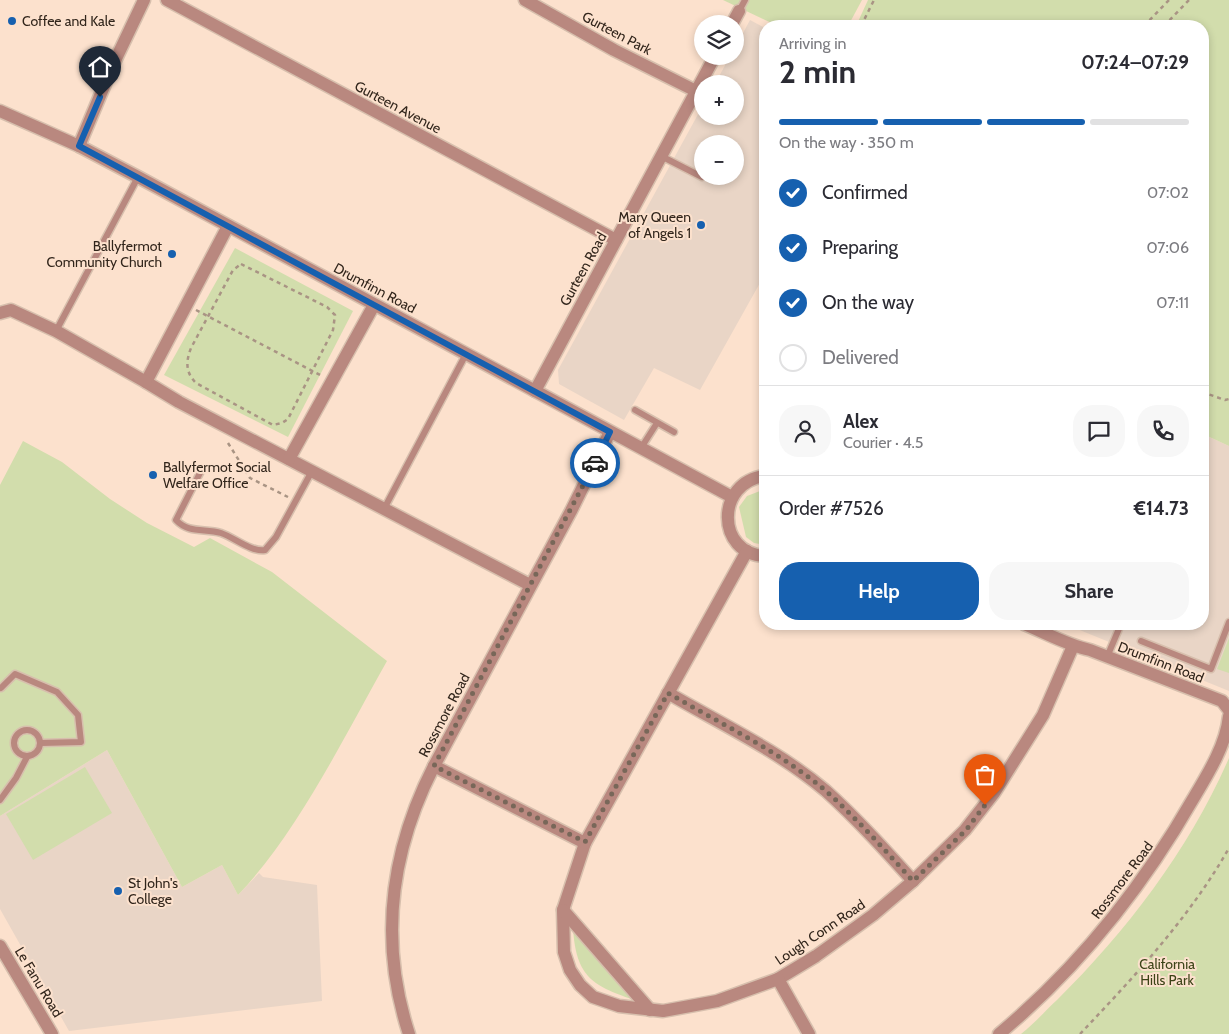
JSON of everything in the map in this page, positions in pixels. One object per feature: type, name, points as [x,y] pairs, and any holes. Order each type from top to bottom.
[{"type":"street","points":[[79,146],[113,65],[144,0]]},
{"type":"street","name":"Gurteen Avenue","points":[[167,0],[616,240]]},
{"type":"street","name":"Gurteen Park","points":[[525,0],[614,50],[694,90]]},
{"type":"street","name":"Gurteen Road","points":[[535,391],[694,95]]},
{"type":"street","name":"Drumfinn Road","points":[[0,111],[79,146],[138,177],[732,497]]},
{"type":"street","points":[[146,382],[228,226]]},
{"type":"street","points":[[289,459],[374,305]]},
{"type":"street","points":[[0,313],[11,310],[56,331],[214,420],[530,585]]},
{"type":"street","name":"Rossmore Road","points":[[409,1034],[398,1001],[392,958],[394,890],[404,838],[421,791],[610,432]]},
{"type":"street","points":[[759,478],[740,486],[732,497],[728,508],[729,527],[738,543],[747,551],[759,554]]},
{"type":"street","name":"Lough Conn Road","points":[[747,551],[585,842],[563,910],[564,952],[570,970],[580,985],[593,997],[619,1006],[663,1012],[717,1001],[778,979],[846,935],[913,881],[966,830],[994,793],[1043,715],[1073,646]]},
{"type":"street","name":"Drumfinn Road","points":[[1039,630],[1062,639],[1073,646],[1222,701],[1229,710]]},
{"type":"street","points":[[668,693],[771,751],[825,790],[858,821],[913,881]]},
{"type":"street","name":"Rossmore Road","points":[[998,1034],[1052,985],[1096,939],[1135,890],[1169,840],[1208,773],[1228,728],[1229,716]]},
{"type":"street","points":[[434,766],[585,842]]},
{"type":"street","points":[[563,910],[650,1010]]},
{"type":"street","name":"Le Fanu Road","points":[[0,946],[52,1034]]},
{"type":"street","points":[[778,979],[809,1034]]},
{"type":"lane","points":[[661,156],[694,173]]},
{"type":"lane","points":[[56,331],[138,177]]},
{"type":"lane","points":[[384,510],[466,354]]},
{"type":"lane","points":[[635,410],[674,432]]},
{"type":"lane","points":[[641,448],[658,423]]},
{"type":"lane","points":[[201,471],[176,520],[182,526],[199,531],[215,531],[232,537],[258,551],[265,550],[276,537],[312,471]]},
{"type":"lane","points":[[1142,641],[1211,668],[1229,622]]},
{"type":"lane","points":[[1107,657],[1118,630]]},
{"type":"lane","points":[[1,688],[15,674],[57,692],[78,715],[81,742],[41,743]]},
{"type":"lane","points":[[26,730],[35,732],[41,743],[35,754],[26,757],[18,753],[14,746],[18,734],[26,730]]},
{"type":"lane","points":[[0,800],[16,778],[26,757]]},
{"type":"path","points":[[864,20],[874,0]]},
{"type":"path","points":[[1150,20],[1169,0]]},
{"type":"path","points":[[1170,20],[1189,0]]},
{"type":"path","points":[[241,264],[319,302],[332,311],[336,322],[312,371],[288,419],[273,425],[196,384],[190,378],[187,359],[233,270],[241,264]]},
{"type":"path","points":[[186,305],[332,381]]},
{"type":"path","points":[[1209,394],[1225,400],[1229,399]]},
{"type":"path","points":[[214,420],[250,478],[296,502]]},
{"type":"path","points":[[1080,1034],[1153,955],[1214,874],[1229,848]]},
{"type":"shaded area","name":"Mary Queen of Angels 1","points":[[750,20],[759,25],[759,285],[700,390],[654,368],[624,420],[559,384],[558,370],[694,122],[694,125],[744,125],[744,75],[720,75],[725,65],[744,65],[744,31]]},
{"type":"shaded area","points":[[1209,437],[1229,446],[1229,691],[1080,630],[1209,630]]},
{"type":"shaded area","name":"St John's College","points":[[107,750],[182,887],[222,865],[238,895],[259,873],[263,877],[317,885],[322,1001],[69,1031],[0,909],[0,816]]},
{"type":"green space","points":[[723,0],[862,0],[851,20],[765,20]]},
{"type":"green space","points":[[868,0],[1229,0],[1229,446],[1209,437],[1209,20],[859,20]]},
{"type":"green space","points":[[235,248],[353,311],[288,437],[164,375]]},
{"type":"green space","points":[[23,441],[62,462],[110,499],[147,523],[194,547],[210,538],[272,572],[387,661],[319,783],[281,843],[238,895],[222,865],[182,887],[107,750],[0,816],[0,485]]},
{"type":"green space","points":[[759,491],[759,544],[754,543],[746,537],[739,507],[747,496]]},
{"type":"green space","points":[[1229,638],[1229,673],[1217,669]]},
{"type":"green space","name":"California Hills Park","points":[[1229,758],[1229,1034],[1021,1034],[1035,1022],[1108,946],[1155,887],[1196,824]]},
{"type":"green space","points":[[85,767],[112,813],[33,860],[6,814]]},
{"type":"green space","points":[[573,928],[637,1001],[609,990],[590,978],[578,958]]},
{"type":"way so far","points":[[595,463],[434,766],[585,842],[668,693],[771,751],[825,790],[858,821],[913,881],[966,830],[985,805]]},
{"type":"place","name":"Coffee and Kale","points":[[12,21]]},
{"type":"place","name":"Mary Queen of Angels 1","points":[[701,225]]},
{"type":"place","name":"Ballyfermot Community Church","points":[[172,254]]},
{"type":"place","name":"Ballyfermot Social Welfare Office","points":[[153,475]]},
{"type":"place","name":"St John's College","points":[[118,891]]},
{"type":"route","points":[[100,97],[79,146],[610,432],[595,463]]}]
